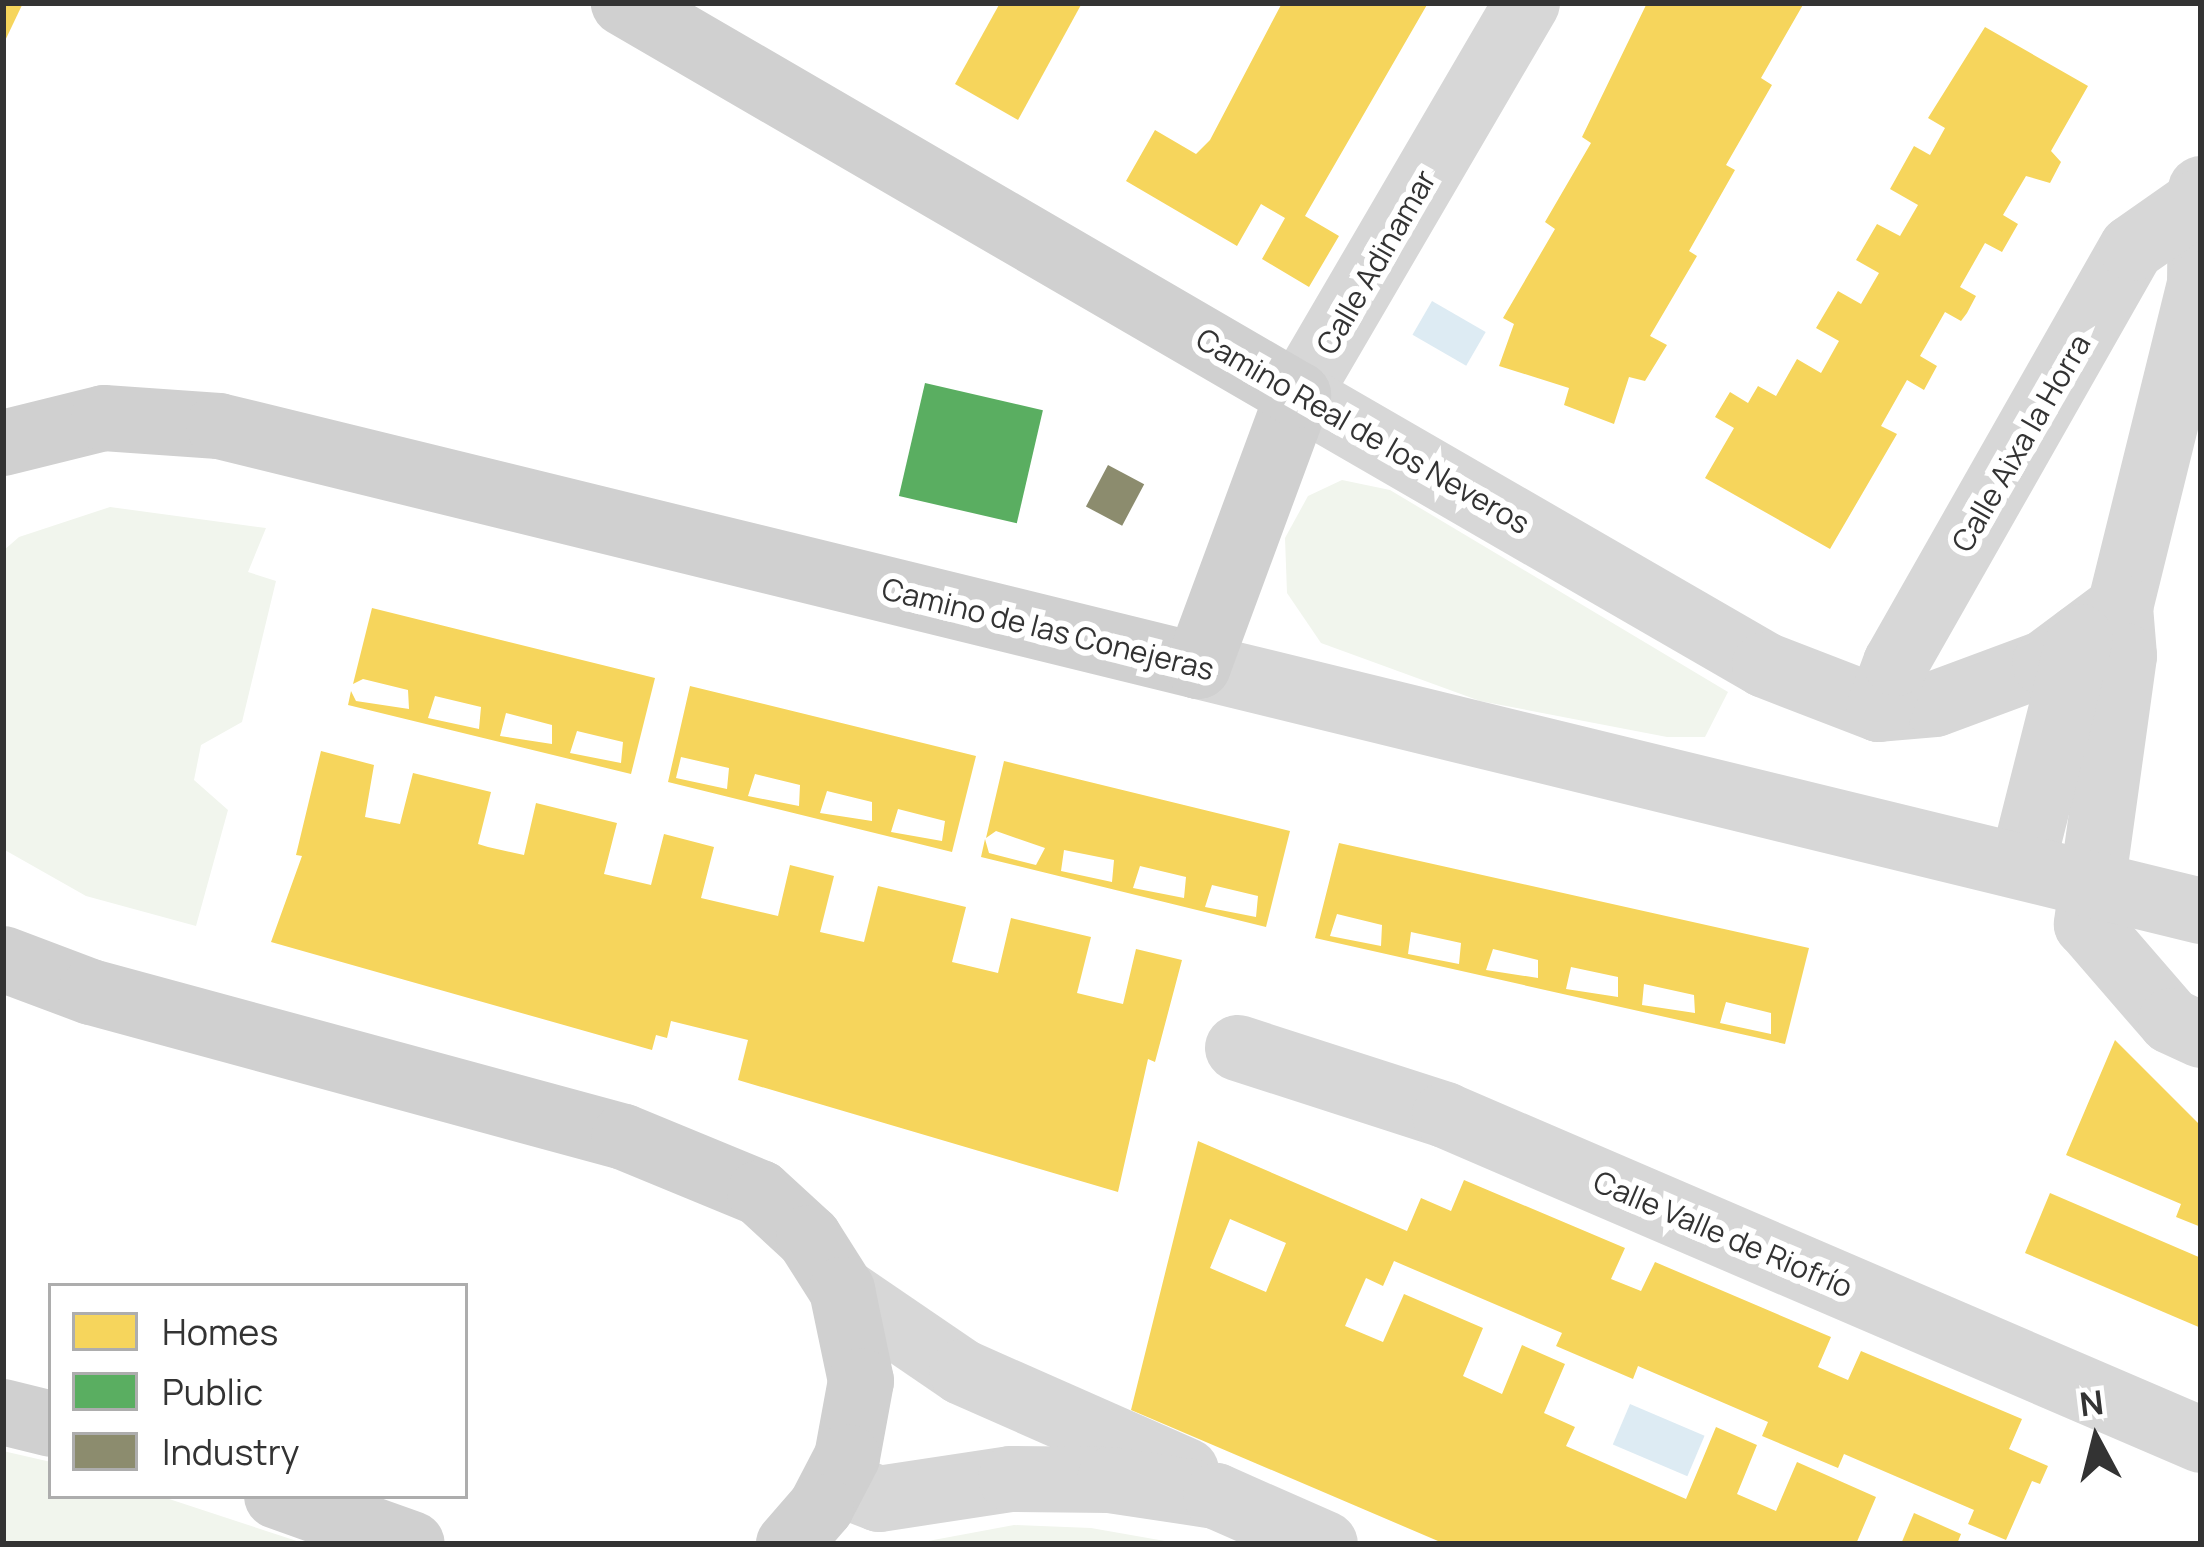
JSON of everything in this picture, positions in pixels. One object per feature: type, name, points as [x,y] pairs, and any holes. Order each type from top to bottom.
[{"type":"main road","name":"Camino Real de los Neveros","points":[[623,3],[1298,395]]},
{"type":"main road","name":"Calle Adinamar","points":[[1198,666],[1298,395]]},
{"type":"main road","name":"Camino de las Conejeras","points":[[3,443],[104,418],[219,426],[1198,666]]},
{"type":"main road","points":[[10,967],[624,1137],[719,1172],[786,1213],[842,1290],[861,1381],[854,1432],[836,1482],[789,1544]]},
{"type":"main road","points":[[3,1412],[48,1423]]},
{"type":"main road","points":[[285,1499],[412,1544]]},
{"type":"street","name":"Calle Adinamar","points":[[1298,395],[1527,3]]},
{"type":"street","name":"Calle Aixa la Horra","points":[[2022,866],[2200,284],[2199,196]]},
{"type":"street","name":"Calle Aixa la Horra","points":[[1879,709],[1896,663],[2132,248],[2199,196]]},
{"type":"street","name":"Camino Real de los Neveros","points":[[1298,395],[1765,664],[1879,709],[1935,704],[2045,663],[2100,622]]},
{"type":"street","name":"Calle Aixa la Horra","points":[[2100,622],[2124,656],[2087,924],[2116,966],[2171,1021],[2201,1035]]},
{"type":"street","name":"Camino de las Conejeras","points":[[1198,666],[2091,884]]},
{"type":"street","points":[[2091,884],[2201,910]]},
{"type":"street","name":"Calle Valle de Riofrío","points":[[1238,1048],[1445,1114],[2201,1440]]},
{"type":"street","points":[[842,1290],[962,1372],[1180,1466],[1216,1496]]},
{"type":"street","points":[[861,1381],[962,1372]]},
{"type":"street","points":[[1010,1479],[1028,1401]]},
{"type":"street","points":[[836,1482],[880,1499],[1010,1479],[1111,1480],[1216,1496],[1325,1544]]},
{"type":"shaded area","points":[[1432,301],[1486,332],[1466,366],[1412,335]]},
{"type":"shaded area","points":[[1342,480],[1390,490],[1728,692],[1705,737],[1667,737],[1480,701],[1321,643],[1287,593],[1285,538],[1308,496]]},
{"type":"shaded area","points":[[110,507],[266,528],[248,572],[276,581],[242,722],[201,745],[194,780],[228,810],[196,926],[86,896],[3,849],[3,551],[19,537]]},
{"type":"shaded area","points":[[1630,1404],[1705,1436],[1687,1476],[1613,1445]]},
{"type":"shaded area","points":[[3,1451],[48,1461],[48,1499],[169,1499],[306,1544],[3,1544]]},
{"type":"shaded area","points":[[1014,1525],[1091,1528],[1182,1544],[912,1544]]},
{"type":"building: Homes","points":[[3,3],[23,3],[3,45]]},
{"type":"building: Homes","points":[[1000,3],[1082,3],[1018,120],[955,84]]},
{"type":"building: Homes","points":[[1282,3],[1428,3],[1305,216],[1339,236],[1309,287],[1262,259],[1285,218],[1261,204],[1237,246],[1126,181],[1155,130],[1196,154],[1210,140]]},
{"type":"building: Homes","points":[[1647,3],[1804,3],[1761,78],[1772,85],[1726,165],[1735,170],[1689,251],[1697,256],[1650,336],[1667,345],[1645,381],[1629,377],[1614,424],[1564,405],[1569,388],[1499,366],[1514,324],[1503,318],[1555,229],[1545,222],[1591,143],[1582,137]]},
{"type":"building: Homes","points":[[1985,27],[2088,86],[2051,151],[2061,162],[2050,183],[2026,176],[2003,215],[2018,224],[2002,252],[1985,243],[1960,287],[1976,296],[1967,313],[1961,321],[1945,312],[1920,356],[1937,366],[1924,390],[1907,380],[1881,426],[1897,434],[1830,549],[1705,478],[1734,428],[1715,417],[1730,392],[1748,403],[1758,386],[1776,396],[1797,359],[1821,373],[1839,341],[1816,328],[1838,291],[1861,304],[1879,273],[1856,260],[1877,224],[1900,236],[1918,205],[1890,189],[1914,146],[1930,155],[1945,128],[1928,118]]},
{"type":"building: Homes","points":[[372,608],[655,678],[631,774],[348,705],[351,691],[356,701],[409,709],[408,690],[363,679],[353,684]],"holes":[[[435,696],[481,707],[479,729],[428,718]],[[506,713],[552,725],[552,744],[500,736]],[[577,731],[623,742],[621,763],[570,753]]]},
{"type":"building: Homes","points":[[690,686],[976,756],[952,852],[668,782]],"holes":[[[681,757],[729,768],[727,789],[676,778]],[[755,774],[800,785],[799,806],[748,796]],[[827,791],[872,802],[872,821],[820,813]],[[898,809],[945,821],[942,841],[891,832]]]},
{"type":"building: Homes","points":[[321,751],[374,765],[365,817],[400,824],[413,773],[491,792],[478,844],[488,847],[524,855],[536,803],[617,823],[604,874],[651,885],[664,834],[714,847],[701,898],[778,916],[790,865],[834,876],[820,932],[864,942],[878,886],[966,907],[952,962],[998,973],[1011,918],[1091,937],[1077,993],[1123,1004],[1136,949],[1182,960],[1155,1062],[1148,1059],[1118,1192],[738,1080],[748,1040],[671,1021],[667,1038],[656,1035],[652,1050],[271,942],[302,856],[296,855]]},
{"type":"building: Homes","points":[[1004,761],[1290,831],[1266,927],[981,857],[985,839],[989,853],[1036,865],[1045,848],[996,831],[986,838]],"holes":[[[1064,850],[1114,860],[1112,882],[1061,871]],[[1140,866],[1186,877],[1184,898],[1133,888]],[[1212,885],[1258,896],[1256,917],[1205,907]]]},
{"type":"building: Homes","points":[[1339,843],[1809,948],[1785,1044],[1315,938]],"holes":[[[1337,914],[1382,925],[1381,946],[1330,936]],[[1411,932],[1461,943],[1459,964],[1408,954]],[[1493,949],[1538,960],[1538,978],[1486,970]],[[1571,967],[1618,977],[1618,997],[1566,989]],[[1644,984],[1694,995],[1695,1013],[1642,1005]],[[1726,1002],[1771,1013],[1771,1034],[1720,1023]]]},
{"type":"building: Homes","points":[[2115,1040],[2201,1126],[2201,1227],[2176,1217],[2181,1204],[2066,1155]]},
{"type":"building: Homes","points":[[1198,1141],[1407,1231],[1421,1198],[1451,1211],[1464,1180],[1625,1248],[1611,1279],[1641,1291],[1655,1262],[1831,1337],[1818,1367],[1848,1380],[1861,1351],[2022,1419],[2009,1449],[2048,1466],[2040,1484],[2032,1481],[2006,1540],[1968,1524],[1974,1510],[1844,1454],[1838,1468],[1762,1436],[1768,1422],[1638,1366],[1633,1379],[1556,1346],[1562,1333],[1394,1261],[1383,1286],[1366,1278],[1345,1326],[1383,1342],[1404,1294],[1483,1328],[1463,1376],[1502,1394],[1522,1345],[1565,1364],[1544,1413],[1575,1427],[1566,1446],[1686,1499],[1716,1427],[1757,1445],[1737,1494],[1776,1511],[1797,1462],[1876,1497],[1856,1544],[1445,1544],[1131,1410]],"holes":[[[1230,1219],[1286,1243],[1266,1292],[1210,1268]]]},
{"type":"building: Homes","points":[[2050,1193],[2201,1258],[2201,1328],[2025,1253]]},
{"type":"building: Homes","points":[[1914,1513],[1961,1534],[1957,1544],[1901,1544]]},
{"type":"building: Public","points":[[925,383],[1043,410],[1017,523],[899,496]]},
{"type":"building: Industry","points":[[1108,465],[1144,484],[1122,526],[1086,506]]}]
